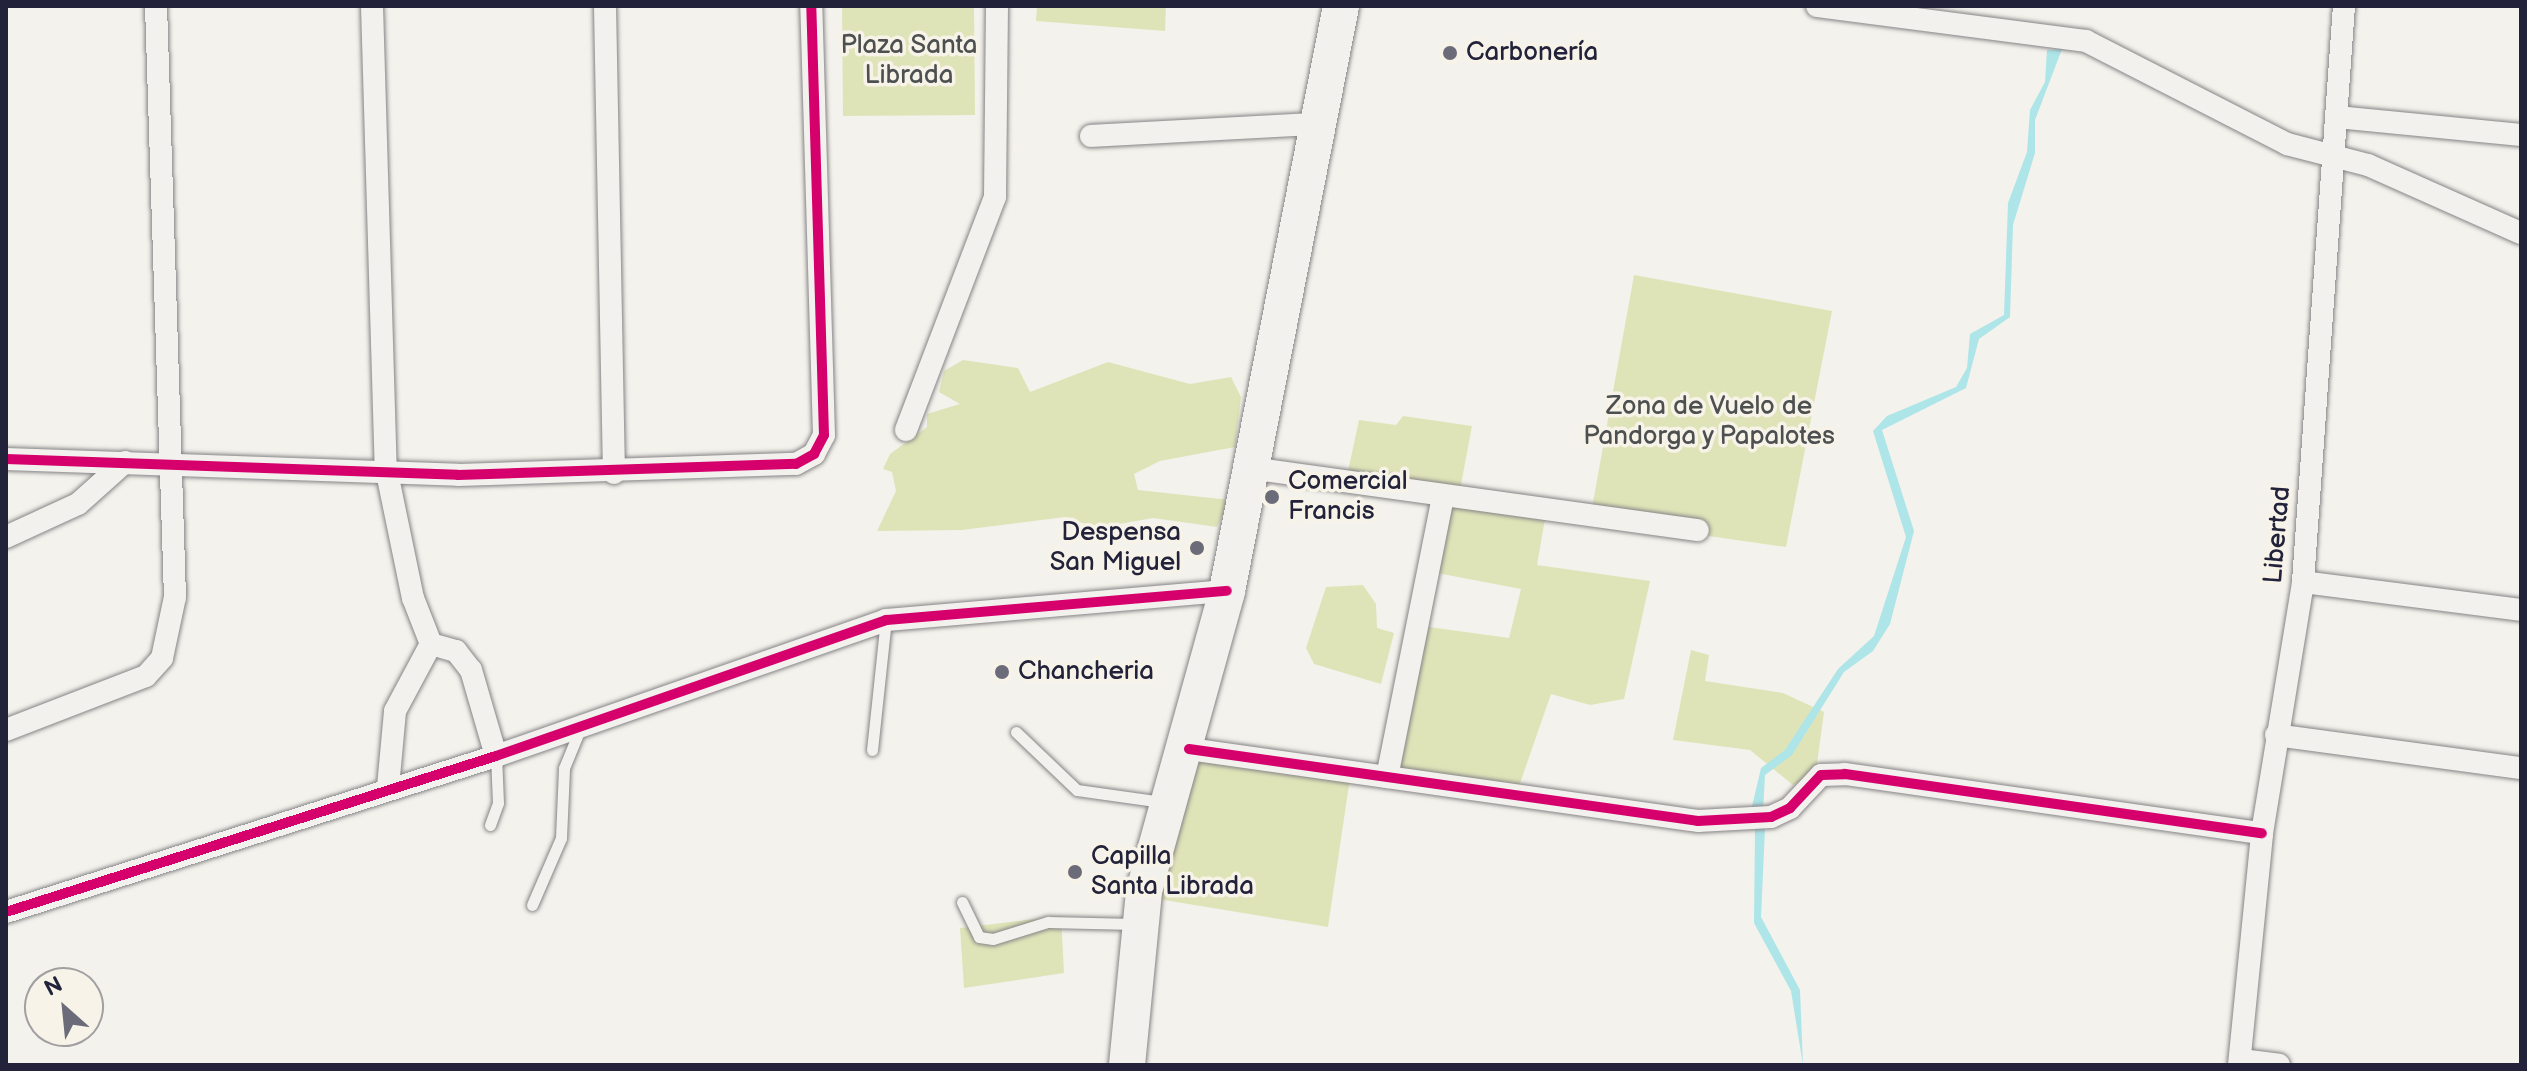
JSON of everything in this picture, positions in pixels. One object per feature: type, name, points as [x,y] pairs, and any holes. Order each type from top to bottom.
[{"type":"main road","points":[[1127,1065],[1140,925],[1170,803],[1189,749],[1227,591],[1341,6]]},
{"type":"street","points":[[6,730],[114,692],[162,658],[175,597],[156,6]]},
{"type":"street","points":[[372,6],[386,468],[400,550],[431,644],[395,711],[388,787]]},
{"type":"street","points":[[605,6],[614,473]]},
{"type":"street","points":[[6,459],[614,473],[796,464],[814,454],[824,435],[811,6]]},
{"type":"street","points":[[906,430],[995,197],[997,6]]},
{"type":"street","points":[[1817,6],[2086,41],[2287,144],[2368,165],[2521,233]]},
{"type":"street","name":"Libertad","points":[[2240,1062],[2262,833],[2303,582],[2344,6]]},
{"type":"street","points":[[2337,117],[2521,135]]},
{"type":"street","points":[[1091,136],[1316,124]]},
{"type":"street","points":[[6,537],[78,504],[125,462]]},
{"type":"street","points":[[1250,468],[1443,498],[1698,530]]},
{"type":"street","points":[[1387,777],[1443,498]]},
{"type":"street","points":[[2303,582],[2521,610]]},
{"type":"street","points":[[6,912],[388,787],[496,756],[886,620],[1227,591]]},
{"type":"street","points":[[431,644],[456,651],[471,670],[496,756]]},
{"type":"street","points":[[2276,735],[2521,768]]},
{"type":"street","points":[[1189,749],[1744,822],[1771,817],[1790,808],[1821,775],[1845,774],[2262,833]]},
{"type":"street","points":[[2240,1062],[2279,1065]]},
{"type":"lane","points":[[872,750],[886,620]]},
{"type":"lane","points":[[532,905],[561,838],[564,768],[582,725]]},
{"type":"lane","points":[[1016,732],[1077,790],[1170,803]]},
{"type":"lane","points":[[490,825],[498,803],[496,756]]},
{"type":"lane","points":[[962,902],[979,937],[993,939],[1048,922],[1140,925]]},
{"type":"green space","name":"Plaza Santa Librada","points":[[842,6],[974,6],[975,115],[843,116]]},
{"type":"green space","points":[[1037,6],[1166,6],[1165,31],[1036,21]]},
{"type":"green space","name":"Zona de Vuelo de Pandorga y Papalotes","points":[[1634,275],[1832,311],[1786,547],[1590,519]]},
{"type":"green space","points":[[963,360],[1018,368],[1030,392],[1108,362],[1190,384],[1231,377],[1241,397],[1235,447],[1160,461],[1134,474],[1138,490],[1230,500],[1217,527],[1153,518],[1097,528],[1065,517],[962,530],[877,531],[896,491],[892,472],[883,469],[890,454],[927,427],[927,414],[960,404],[939,392],[944,371]]},
{"type":"green space","points":[[1403,416],[1472,426],[1460,490],[1347,476],[1359,420],[1396,425]]},
{"type":"green space","points":[[1451,502],[1545,519],[1537,565],[1650,581],[1624,699],[1590,705],[1551,694],[1518,789],[1394,771],[1429,627],[1509,638],[1521,589],[1437,573]]},
{"type":"green space","points":[[1363,585],[1376,604],[1377,628],[1394,633],[1381,684],[1314,664],[1306,648],[1326,587]]},
{"type":"green space","points":[[1691,650],[1709,655],[1705,681],[1783,693],[1824,712],[1816,771],[1793,785],[1750,750],[1673,740]]},
{"type":"green space","points":[[1196,757],[1350,778],[1328,927],[1158,899]]},
{"type":"green space","points":[[1061,916],[1064,973],[964,988],[960,928]]},
{"type":"water","points":[[2062,49],[2035,120],[2035,153],[2013,225],[2010,317],[1979,339],[1966,388],[1882,430],[1914,531],[1890,624],[1873,651],[1844,672],[1792,755],[1765,775],[1763,812],[1750,815],[1761,768],[1785,750],[1838,669],[1874,636],[1906,537],[1873,431],[1887,416],[1956,387],[1967,368],[1970,334],[2004,315],[2008,203],[2027,152],[2030,110],[2045,82],[2047,50]]},
{"type":"water","points":[[1765,828],[1761,917],[1800,990],[1803,1065],[1791,991],[1754,923],[1755,829]]},
{"type":"cycle path","points":[[6,459],[458,475],[796,464],[814,454],[824,435],[811,6]]},
{"type":"cycle path","points":[[6,912],[496,756],[886,620],[1227,591]]},
{"type":"cycle path","points":[[1189,749],[1698,821],[1771,817],[1790,808],[1821,775],[1845,774],[2262,833]]},
{"type":"place","name":"Carbonería","points":[[1450,53]]},
{"type":"place","name":"Comercial Francis","points":[[1272,497]]},
{"type":"place","name":"Despensa San Miguel","points":[[1197,548]]},
{"type":"place","name":"Chancheria","points":[[1002,672]]},
{"type":"place","name":"Capilla Santa Librada","points":[[1075,872]]}]
